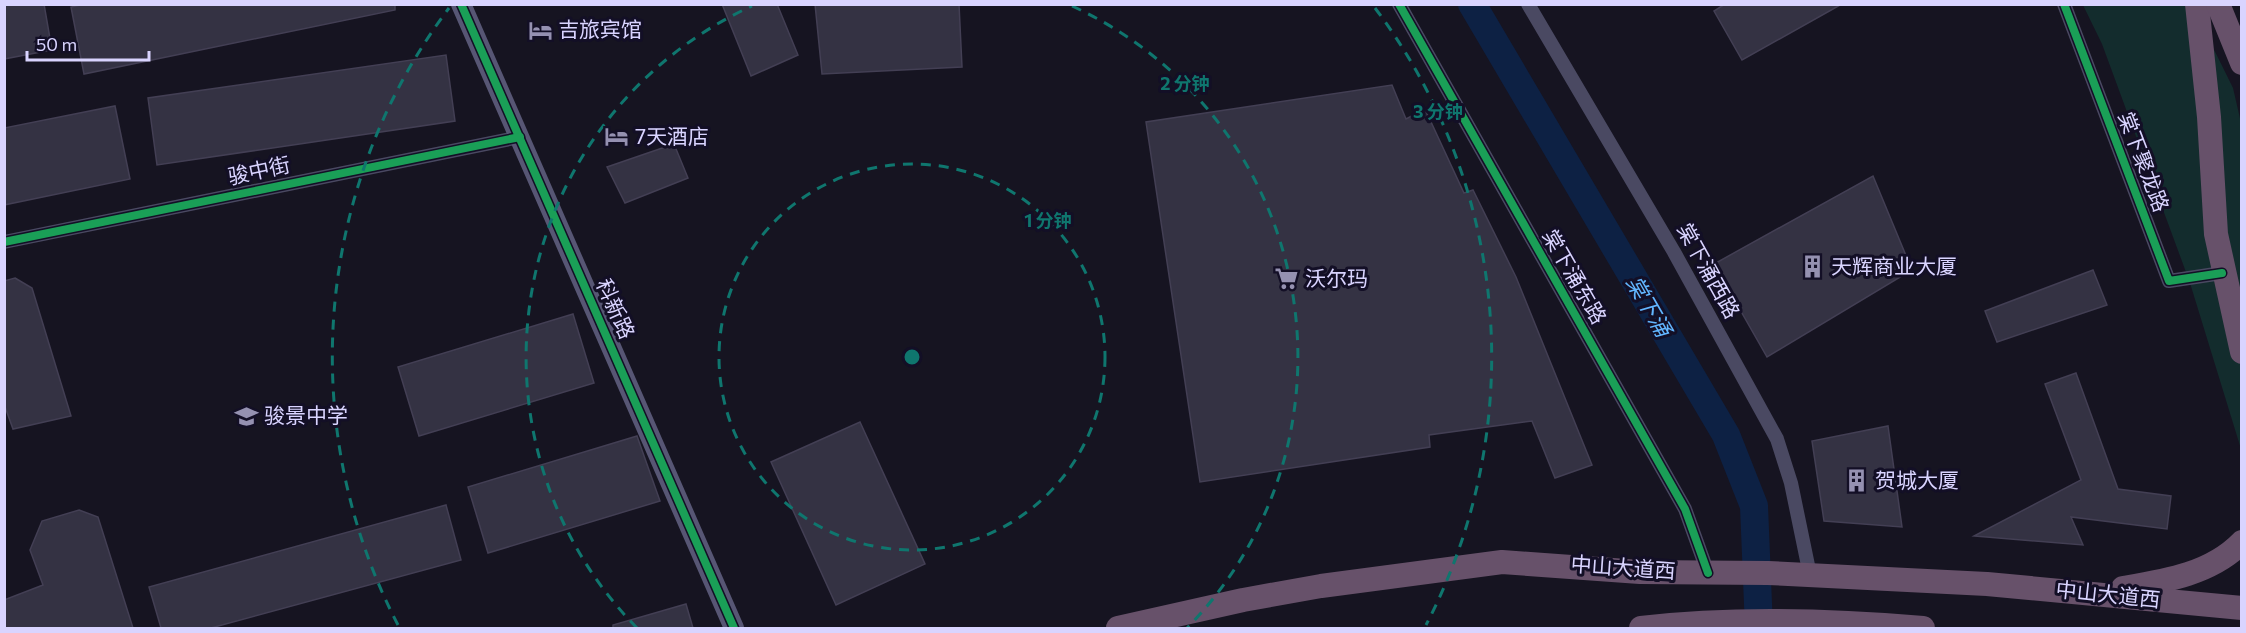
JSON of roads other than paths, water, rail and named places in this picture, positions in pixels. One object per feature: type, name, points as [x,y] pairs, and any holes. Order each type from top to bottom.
[{"type":"highway","points":[[2197,4],[2209,117],[2213,206],[2222,273],[2241,352]]},
{"type":"highway","points":[[2218,4],[2241,63]]},
{"type":"highway","points":[[2091,594],[2164,582],[2194,572],[2220,559],[2241,542]]},
{"type":"highway","name":"中山大道西","points":[[1118,628],[1233,602],[1321,586],[1502,562],[1640,572],[1802,574],[1987,584],[2241,608]]},
{"type":"highway","points":[[1641,628],[1699,626],[1724,621],[1792,621],[1923,628]]},
{"type":"street","name":"科新路","points":[[461,4],[734,628]]},
{"type":"street","name":"棠下涌东路","points":[[1399,4],[1685,509],[1716,573]]},
{"type":"street","name":"棠下涌西路","points":[[1528,4],[1674,252],[1777,439],[1791,483],[1802,574]]},
{"type":"street","name":"棠下聚龙路","points":[[2064,4],[2169,281],[2222,273]]},
{"type":"street","name":"骏中街","points":[[4,242],[520,137]]},
{"type":"waterway","name":"棠下涌","points":[[1472,4],[1726,435],[1754,506],[1759,628]]},
{"type":"place","name":"吉旅宾馆","points":[[540,30]]},
{"type":"place","name":"7天酒店","points":[[617,137]]},
{"type":"place","name":"天辉商业大厦","points":[[1813,267]]},
{"type":"place","name":"沃尔玛","points":[[1287,279]]},
{"type":"place","name":"骏景中学","points":[[246,416]]},
{"type":"place","name":"贺城大厦","points":[[1857,481]]}]
